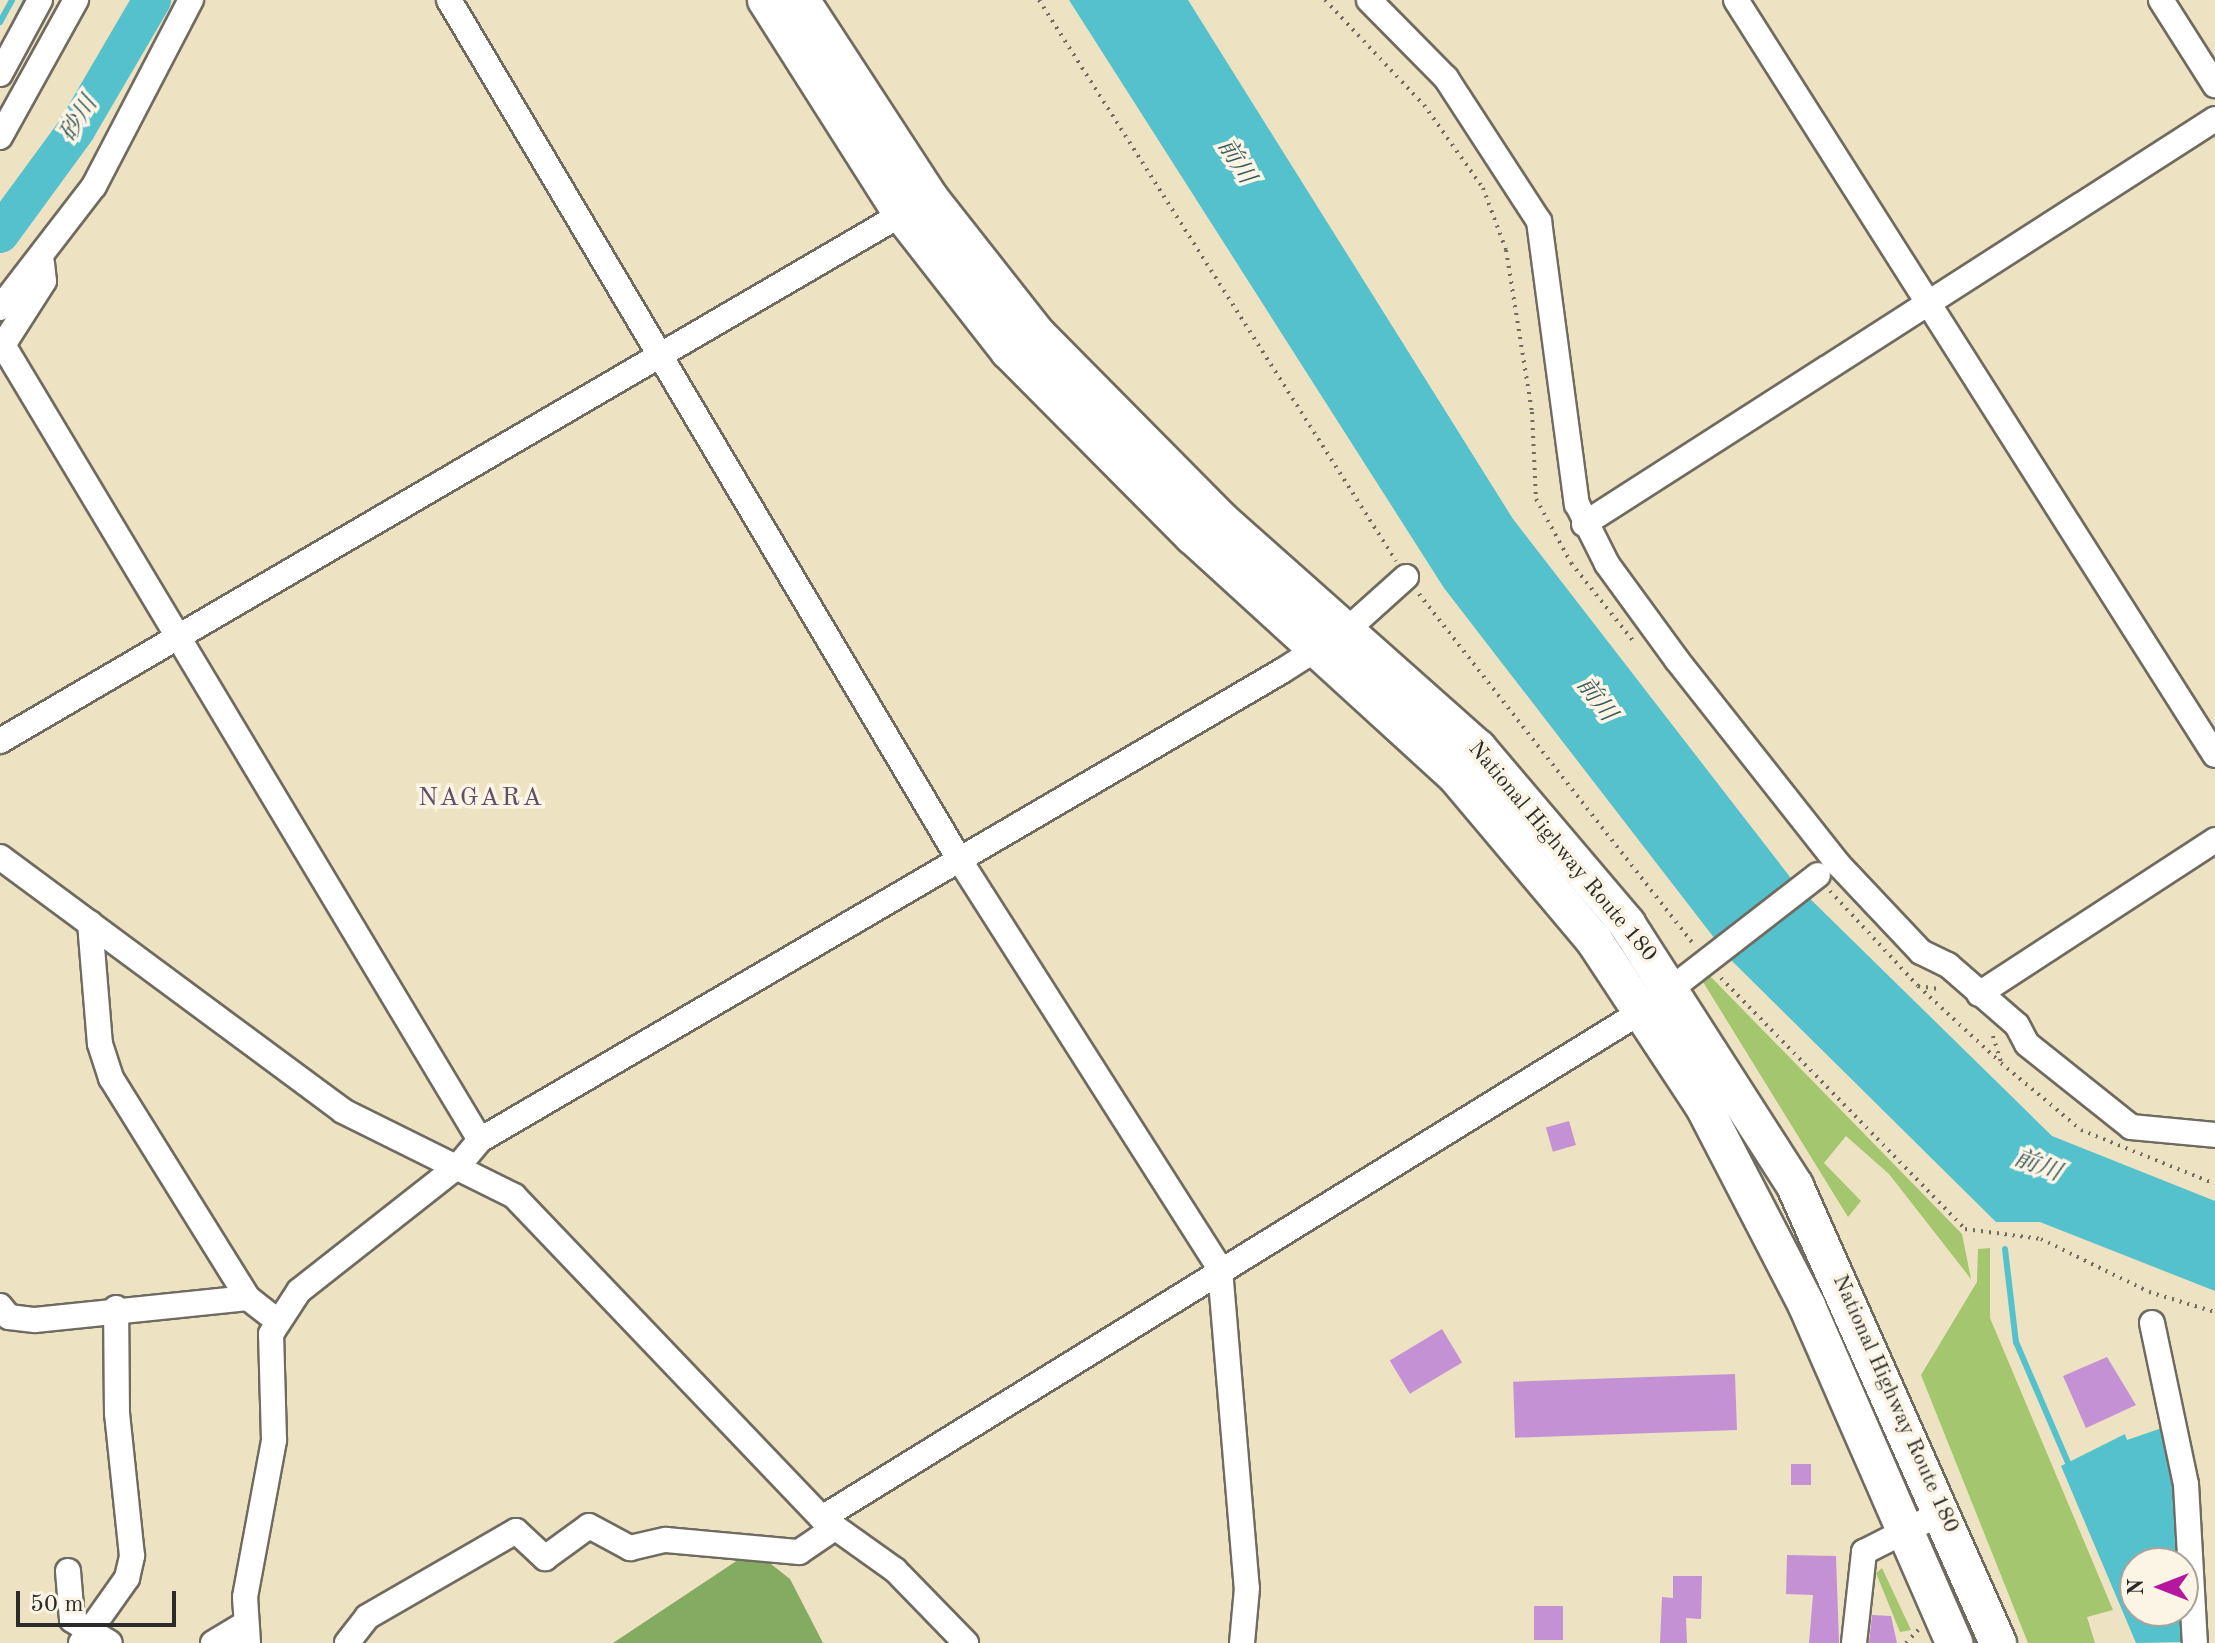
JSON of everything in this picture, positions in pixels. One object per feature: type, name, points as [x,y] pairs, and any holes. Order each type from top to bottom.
[{"type":"highway","name":"National Highway Route 180","points":[[766,0],[916,206],[1009,351],[1314,646],[1454,774],[1659,1000],[1795,1186],[1943,1512],[1998,1643]]},
{"type":"highway","name":"National Highway Route 180","points":[[801,0],[916,206],[1221,520],[1348,629],[1478,748],[1627,924],[1703,1105],[1807,1306],[1902,1530],[1954,1643]]},
{"type":"street","points":[[0,74],[40,0]]},
{"type":"street","points":[[0,137],[76,0]]},
{"type":"street","points":[[0,308],[42,263],[133,118],[191,0]]},
{"type":"street","points":[[449,0],[959,859],[1220,1269],[1247,1588],[1242,1643]]},
{"type":"street","points":[[1369,0],[1446,78],[1539,221],[1584,524],[1677,660],[1838,864],[1921,952],[2017,1025],[2027,1044],[2131,1127],[2215,1135]]},
{"type":"street","points":[[1736,0],[2215,755]]},
{"type":"street","points":[[2161,0],[2215,85]]},
{"type":"street","points":[[1584,524],[2215,119]]},
{"type":"street","points":[[0,741],[657,352],[916,206]]},
{"type":"street","points":[[42,263],[44,281],[3,345],[480,1140]]},
{"type":"street","points":[[213,1643],[245,1634],[274,1440],[269,1359],[276,1320],[299,1291],[459,1165],[480,1140],[1314,646],[1348,629],[1406,577]]},
{"type":"street","points":[[1979,994],[2215,840]]},
{"type":"street","points":[[0,857],[343,1111],[459,1165],[514,1196],[828,1524],[895,1570],[966,1643]]},
{"type":"street","points":[[347,1643],[367,1617],[516,1531],[545,1558],[589,1526],[630,1548],[666,1540],[799,1552],[828,1524],[1220,1269],[1659,1000],[1815,878]]},
{"type":"street","points":[[90,923],[100,1044],[111,1078],[248,1298],[276,1320]]},
{"type":"street","points":[[0,1306],[9,1317],[35,1320],[116,1308],[248,1298]]},
{"type":"street","points":[[68,1571],[72,1620],[95,1639],[127,1578],[132,1556],[117,1414],[116,1308]]},
{"type":"street","points":[[2152,1323],[2186,1484],[2195,1643]]},
{"type":"street","points":[[1854,1643],[1860,1561],[1902,1530],[1943,1512]]},
{"type":"path","points":[[1039,0],[1406,577],[1783,1050],[1965,1229],[2041,1239],[2149,1292],[2215,1312]]},
{"type":"path","points":[[1918,986],[2001,1063]]},
{"type":"path","points":[[2132,1154],[2215,1184]]},
{"type":"path","points":[[1906,1643],[1920,1628]]},
{"type":"green space","points":[[1710,976],[1962,1234],[1971,1279],[1889,1174],[1846,1136],[1824,1163],[1861,1201],[1848,1217],[1700,977]]},
{"type":"green space","points":[[1990,1248],[1990,1318],[2113,1610],[2087,1617],[2095,1643],[2028,1643],[1921,1375],[1977,1282],[1978,1249]]},
{"type":"green space","points":[[753,1550],[790,1579],[823,1643],[613,1643]]},
{"type":"green space","points":[[1882,1568],[1911,1630],[1900,1632],[1876,1573]]},
{"type":"water","name":"前川","points":[[1069,0],[1188,0],[1513,519],[1797,886],[2052,1136],[2215,1201],[2215,1291],[2040,1222],[1996,1222],[1732,961],[1444,588]]},
{"type":"water","points":[[2162,1428],[2176,1486],[2178,1547],[2119,1547],[2119,1603],[2061,1466],[2125,1434],[2127,1440]]},
{"type":"water","points":[[2129,1627],[2182,1627],[2183,1642],[2136,1643]]},
{"type":"building","points":[[1569,1121],[1576,1145],[1553,1152],[1546,1128]]},
{"type":"building","points":[[1442,1329],[1462,1362],[1410,1394],[1390,1360]]},
{"type":"building","points":[[2107,1357],[2136,1405],[2086,1428],[2063,1376]]},
{"type":"building","points":[[1735,1374],[1737,1430],[1515,1438],[1513,1382]]},
{"type":"building","points":[[1791,1464],[1811,1464],[1811,1485],[1791,1485]]},
{"type":"building","points":[[1787,1555],[1836,1556],[1839,1643],[1809,1643],[1813,1595],[1786,1594]]},
{"type":"building","points":[[1673,1576],[1702,1576],[1701,1619],[1686,1618],[1687,1643],[1660,1643],[1662,1597],[1673,1598]]},
{"type":"building","points":[[1534,1606],[1563,1606],[1563,1640],[1534,1640]]},
{"type":"building","points":[[1872,1615],[1891,1616],[1897,1643],[1869,1643]]},
{"type":"waterway","points":[[0,22],[12,0]]},
{"type":"waterway","points":[[18,16],[26,0]]},
{"type":"waterway","name":"砂川","points":[[0,234],[76,130],[152,0]]},
{"type":"waterway","points":[[2005,1249],[2016,1342],[2071,1470]]},
{"type":"district","name":"NAGARA","points":[[481,799]]}]
